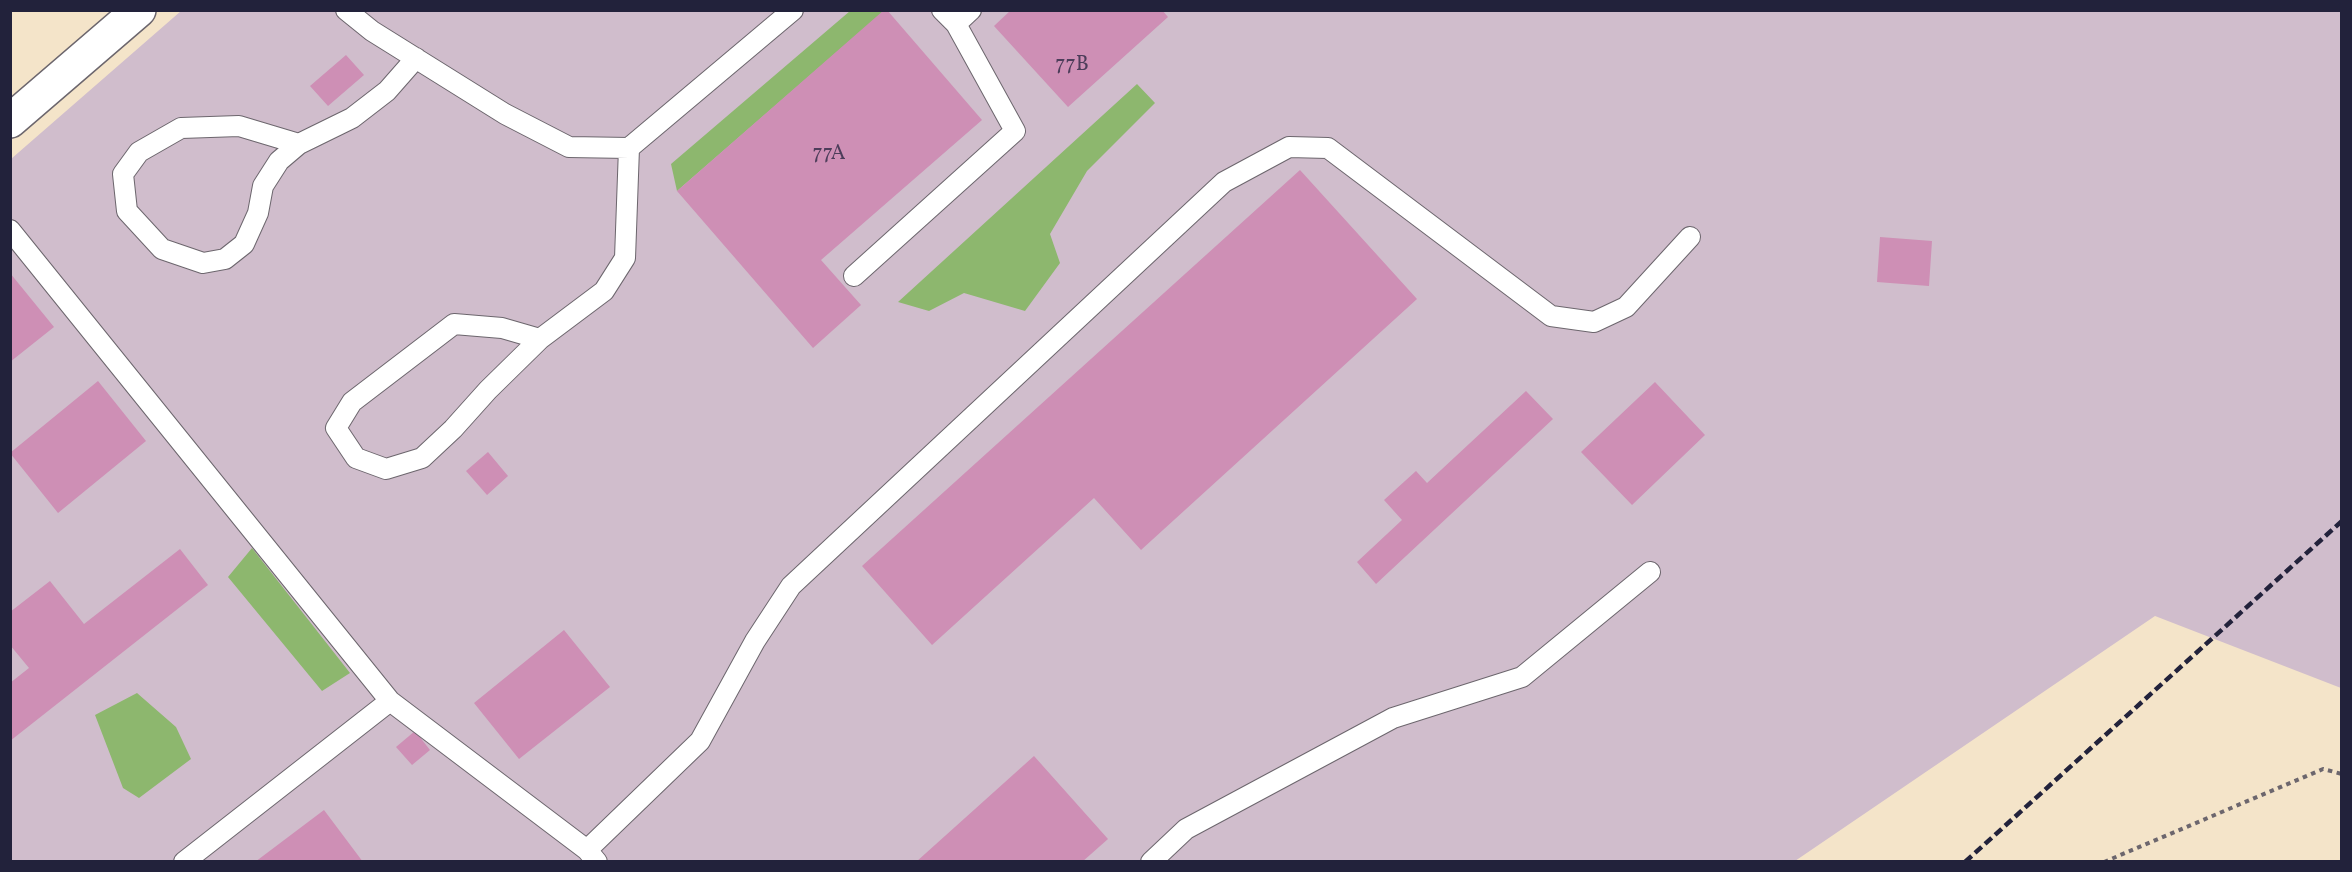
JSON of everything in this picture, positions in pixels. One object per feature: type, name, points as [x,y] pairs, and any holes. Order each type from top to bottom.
[{"type":"street","points":[[10,121],[139,10]]},
{"type":"lane","points":[[346,10],[372,31],[504,114],[568,147],[630,148],[793,10]]},
{"type":"lane","points":[[854,276],[1015,131],[949,17],[971,10]]},
{"type":"lane","points":[[299,144],[239,126],[181,128],[139,152],[123,174],[127,211],[162,249],[203,264],[225,259],[244,244],[258,213],[263,186],[279,161],[299,144],[352,118],[387,91],[416,58]]},
{"type":"lane","points":[[10,230],[390,701],[592,856],[700,741],[755,641],[791,586],[1224,182],[1289,147],[1328,148],[1551,316],[1594,322],[1626,307],[1690,237]]},
{"type":"lane","points":[[540,339],[502,328],[454,324],[352,402],[336,428],[356,458],[386,469],[422,458],[540,339],[604,291],[625,258],[630,148]]},
{"type":"lane","points":[[1150,861],[1186,829],[1393,718],[1521,677],[1650,572]]},
{"type":"lane","points":[[184,861],[390,701]]},
{"type":"path","points":[[2104,861],[2323,768],[2342,774]]},
{"type":"shaded area","points":[[181,11],[2341,11],[2341,688],[2155,616],[1795,861],[11,862],[11,159]]},
{"type":"green space","points":[[850,11],[884,11],[677,191],[671,164]]},
{"type":"green space","points":[[1137,84],[1155,103],[1087,171],[1050,234],[1060,263],[1025,311],[964,293],[929,311],[898,302]]},
{"type":"green space","points":[[252,548],[350,673],[322,691],[228,577]]},
{"type":"green space","points":[[137,693],[176,727],[191,759],[139,798],[123,788],[95,715]]},
{"type":"building","points":[[884,10],[887,10],[982,120],[821,260],[861,305],[813,348],[677,191]]},
{"type":"building","points":[[1011,10],[1162,10],[1168,17],[1068,107],[994,26]]},
{"type":"building","points":[[346,55],[364,75],[328,106],[310,86]]},
{"type":"building","points":[[1300,170],[1417,299],[1141,550],[1094,498],[932,645],[862,566]]},
{"type":"building","points":[[1880,237],[1932,241],[1929,286],[1877,282]]},
{"type":"building","points":[[10,273],[54,327],[10,362]]},
{"type":"building","points":[[98,381],[146,441],[58,513],[10,453]]},
{"type":"building","points":[[1655,382],[1705,435],[1632,505],[1581,452]]},
{"type":"building","points":[[1526,391],[1553,419],[1376,584],[1357,562],[1402,520],[1384,500],[1416,471],[1427,483]]},
{"type":"building","points":[[488,452],[508,476],[487,495],[466,471]]},
{"type":"building","points":[[180,549],[208,585],[10,741],[10,683],[29,668],[10,645],[10,612],[50,581],[84,624]]},
{"type":"building","points":[[564,630],[610,687],[519,759],[474,703]]},
{"type":"building","points":[[415,731],[430,750],[412,765],[396,747]]},
{"type":"building","points":[[1034,756],[1108,839],[1082,862],[916,862]]},
{"type":"building","points":[[324,810],[363,862],[255,862]]},
{"type":"railway","points":[[1965,862],[2342,521]]}]
